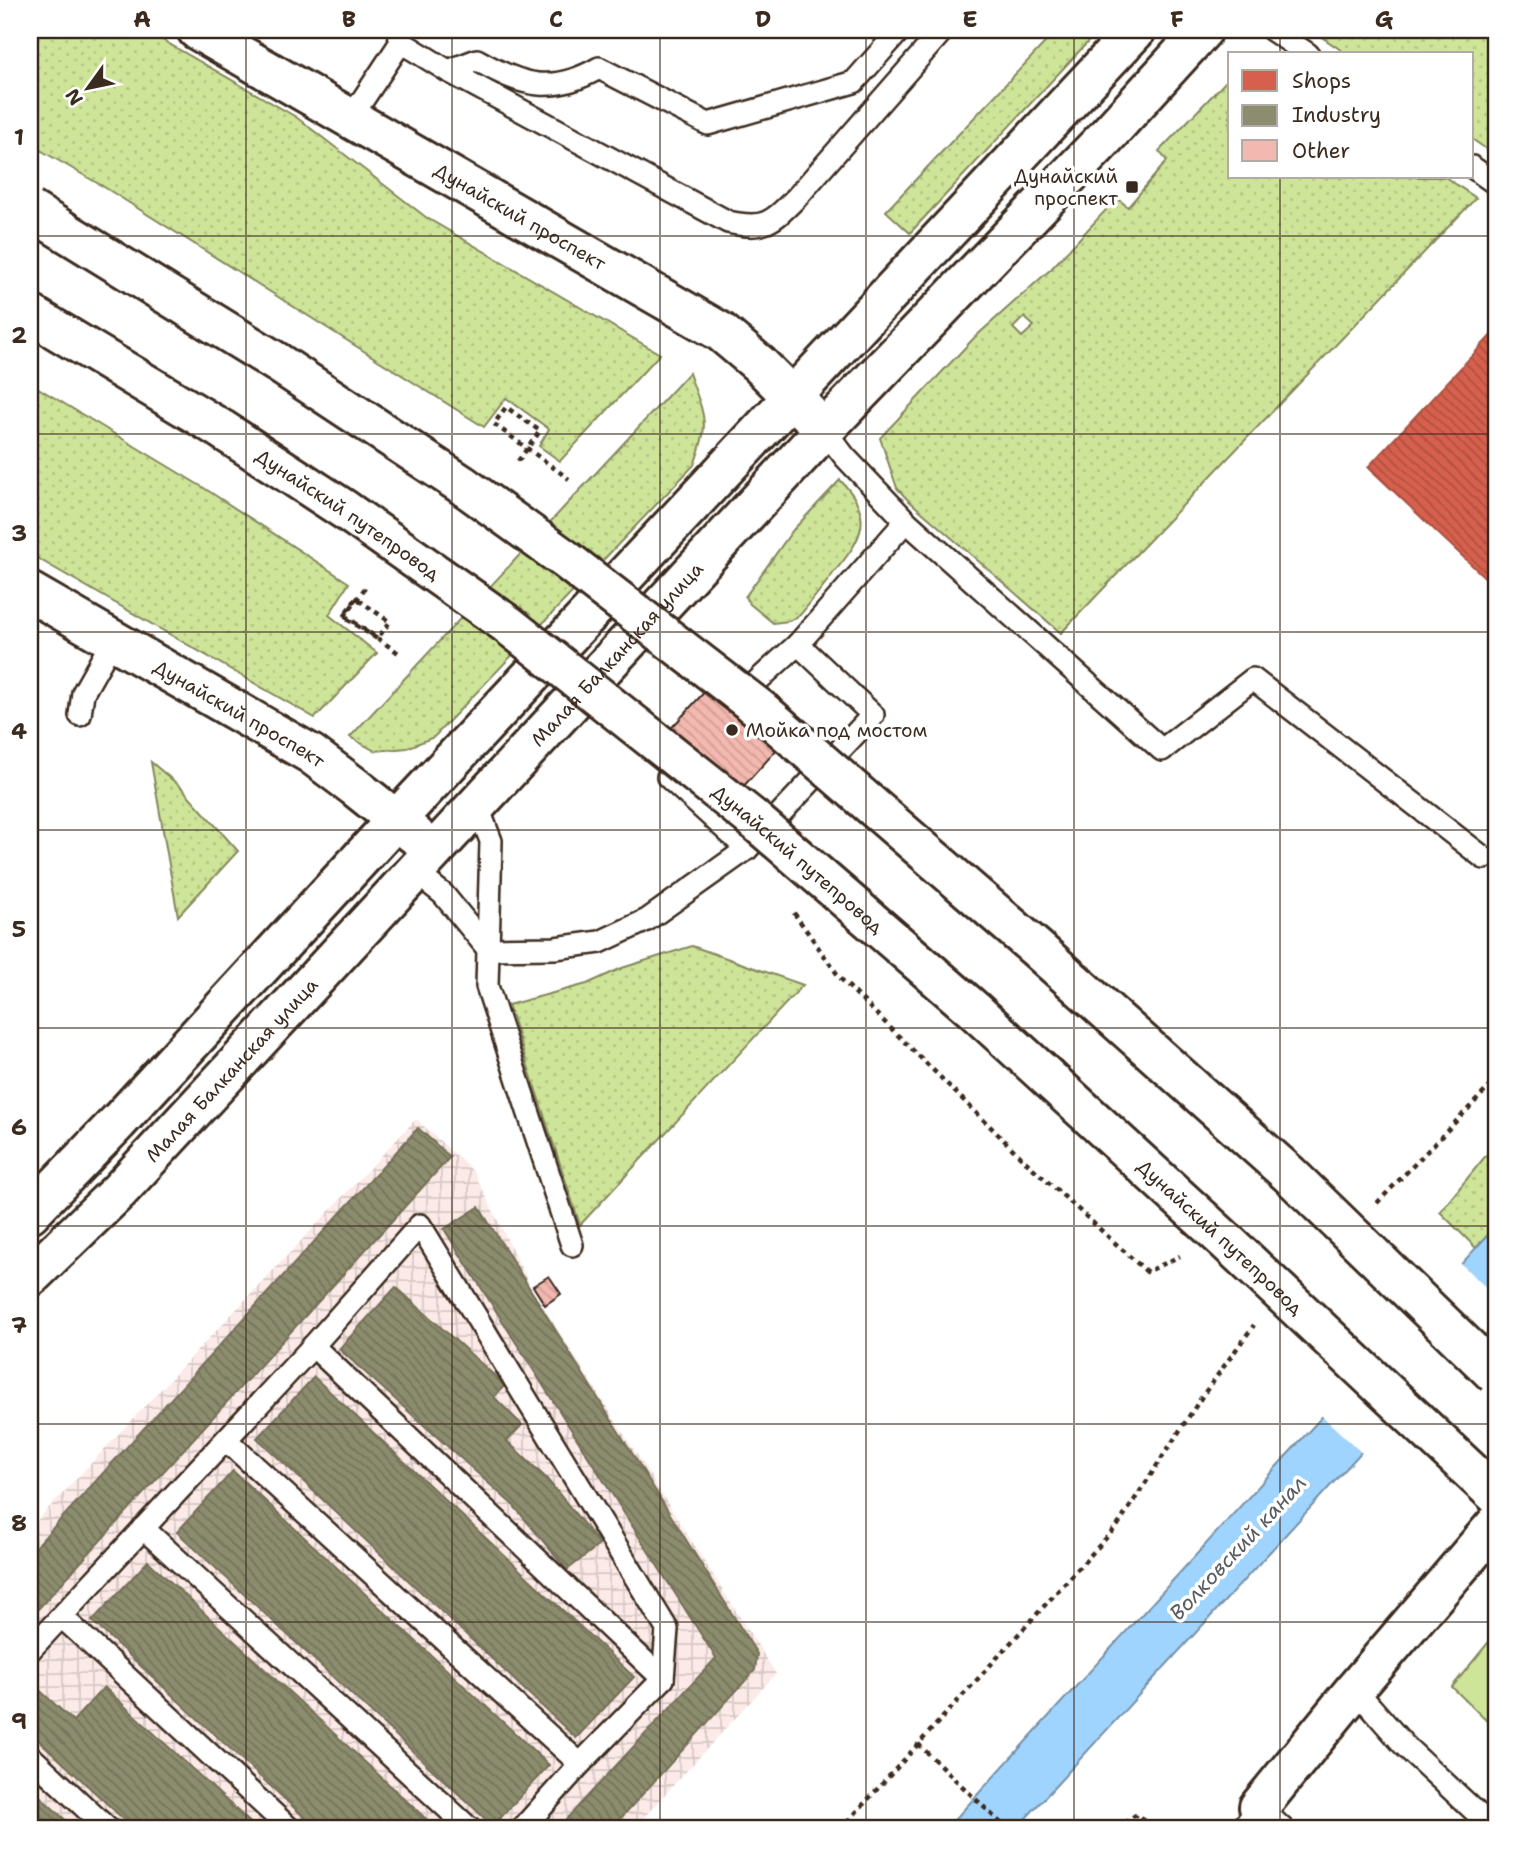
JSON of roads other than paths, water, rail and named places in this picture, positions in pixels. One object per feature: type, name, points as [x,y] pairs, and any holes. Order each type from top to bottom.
[{"type":"street","name":"Дунайский проспект","points":[[197,30],[721,332],[759,364],[824,430]]},
{"type":"street","points":[[30,1213],[1136,30]]},
{"type":"street","name":"Малая Балканская улица","points":[[30,1277],[119,1191],[824,430],[1084,160],[1203,30]]},
{"type":"street","points":[[30,210],[278,363],[461,484],[565,559],[761,710],[1036,948],[1289,1174],[1496,1375]]},
{"type":"street","name":"Дунайский путепровод","points":[[30,314],[220,429],[345,510],[507,624],[752,818],[974,1010],[1226,1241],[1496,1495]]},
{"type":"street","name":"Дунайский проспект","points":[[30,592],[311,754],[396,820],[425,862]]},
{"type":"street","points":[[1261,1822],[1355,1689],[1496,1524]]},
{"type":"lane","points":[[448,71],[477,60],[503,75],[548,86],[577,80],[599,68],[708,124],[854,82],[900,30]]},
{"type":"lane","points":[[350,119],[400,36],[448,71],[728,222],[752,227],[775,219],[797,197],[943,30]]},
{"type":"lane","points":[[1272,30],[1305,52]]},
{"type":"lane","points":[[1474,168],[1496,184]]},
{"type":"lane","points":[[824,430],[845,457],[906,522],[1162,750],[1253,678],[1484,858]]},
{"type":"lane","points":[[754,684],[798,644],[906,522]]},
{"type":"lane","points":[[80,715],[83,693],[113,640]]},
{"type":"lane","points":[[488,949],[555,948],[600,942],[647,920],[747,849],[873,715],[798,644]]},
{"type":"lane","points":[[687,757],[668,777],[747,849]]},
{"type":"lane","points":[[477,805],[491,841],[487,986],[572,1245]]},
{"type":"lane","points":[[425,862],[443,894],[488,949]]},
{"type":"lane","points":[[30,1650],[313,1346],[420,1225],[667,1629],[663,1678],[522,1829]]},
{"type":"lane","points":[[313,1346],[663,1678]]},
{"type":"lane","points":[[226,1440],[580,1764]]},
{"type":"lane","points":[[143,1528],[470,1829]]},
{"type":"lane","points":[[62,1617],[290,1829]]},
{"type":"lane","points":[[1355,1689],[1404,1745],[1494,1829]]},
{"type":"lane","points":[[30,1756],[108,1829]]},
{"type":"water","name":"Волковский канал","points":[[1496,1226],[1496,1305],[1016,1829],[946,1829]]},
{"type":"place","name":"Дунайский проспект","points":[[1132,187]]},
{"type":"place","name":"Мойка под мостом","points":[[732,730]]}]
